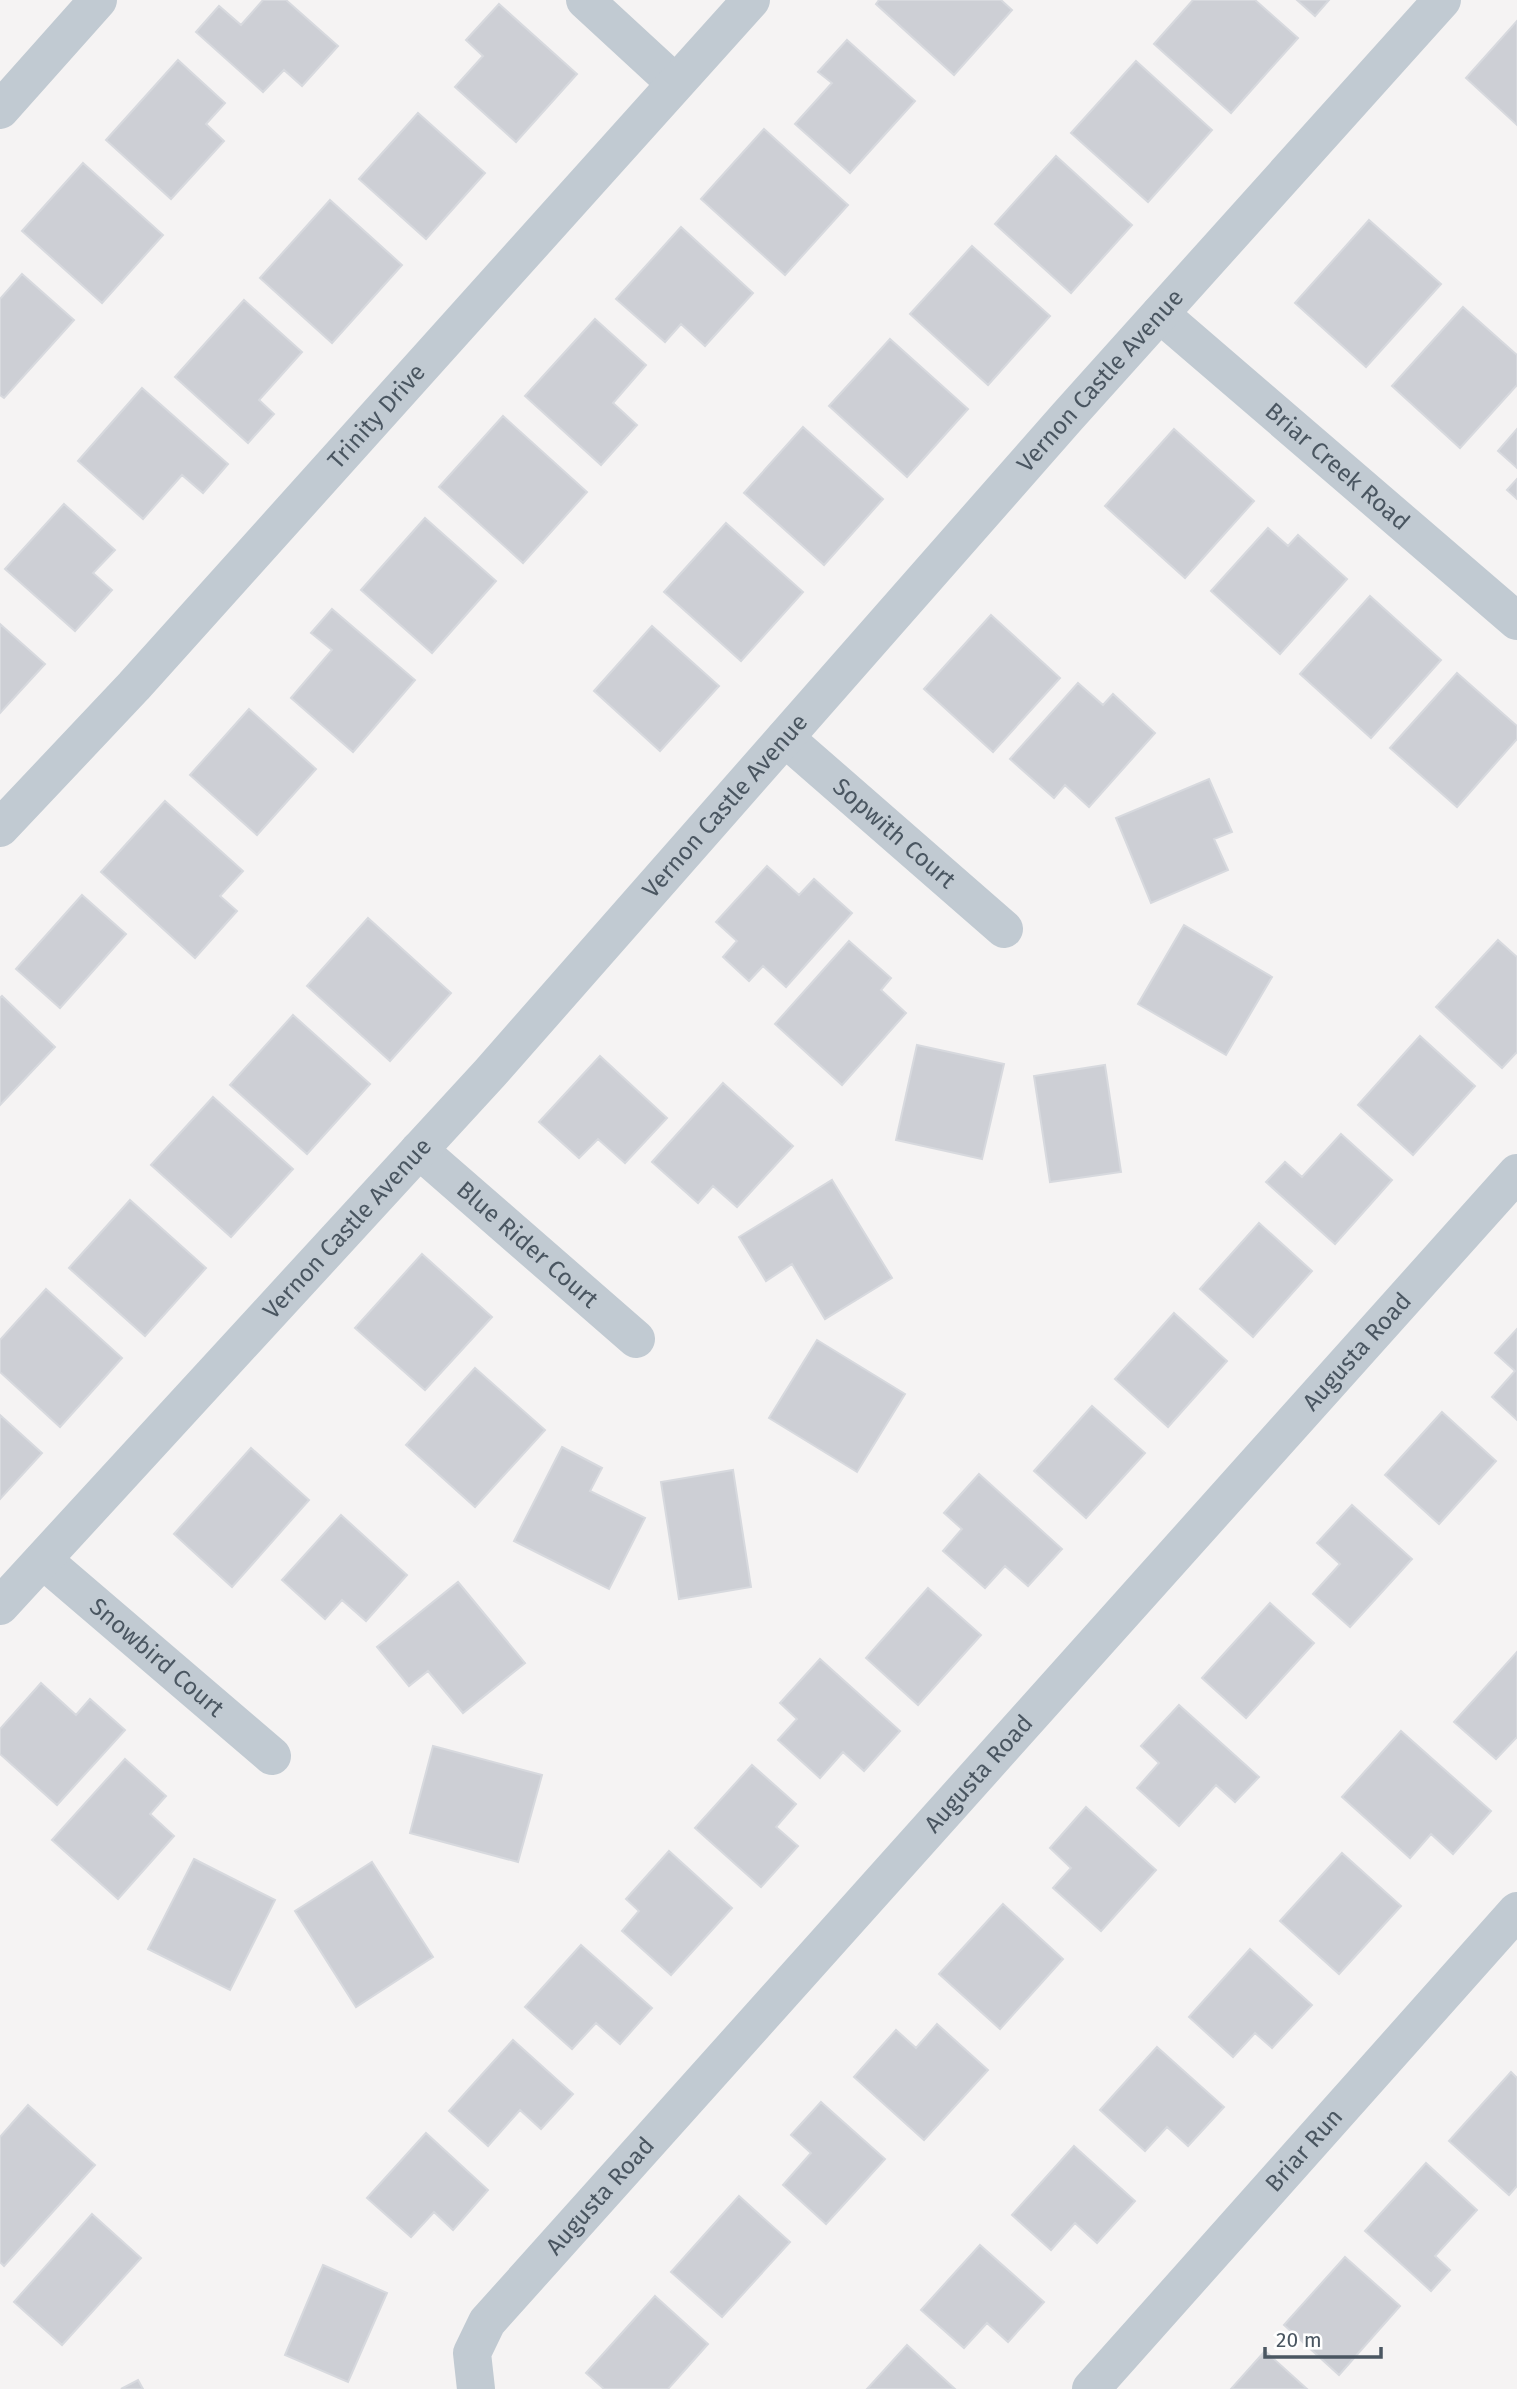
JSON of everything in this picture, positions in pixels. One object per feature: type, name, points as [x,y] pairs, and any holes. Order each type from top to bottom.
[{"type":"street","points":[[0,110],[98,0]]},
{"type":"street","points":[[585,0],[675,83]]},
{"type":"street","name":"Trinity Drive","points":[[0,828],[144,676],[751,0]]},
{"type":"street","name":"Vernon Castle Avenue","points":[[0,1606],[419,1150],[1442,0]]},
{"type":"street","name":"Briar Creek Road","points":[[1160,314],[1517,621]]},
{"type":"street","name":"Sopwith Court","points":[[785,738],[1004,929]]},
{"type":"street","name":"Blue Rider Court","points":[[419,1150],[636,1339]]},
{"type":"street","name":"Augusta Road","points":[[476,2389],[471,2353],[487,2322],[1517,1173]]},
{"type":"street","name":"Snowbird Court","points":[[43,1560],[272,1756]]},
{"type":"street","name":"Briar Run","points":[[1091,2389],[1517,1911]]},
{"type":"building","points":[[263,0],[286,0],[338,46],[302,86],[284,70],[263,92],[196,32],[219,6],[241,25]]},
{"type":"building","points":[[879,0],[1001,0],[1012,10],[954,75],[876,4]]},
{"type":"building","points":[[1193,0],[1255,0],[1298,38],[1231,113],[1154,44]]},
{"type":"building","points":[[1297,0],[1329,0],[1315,16]]},
{"type":"building","points":[[499,4],[577,74],[516,142],[455,87],[483,56],[466,40]]},
{"type":"building","points":[[1517,21],[1517,125],[1466,78]]},
{"type":"building","points":[[847,40],[915,101],[850,173],[795,124],[832,83],[818,72]]},
{"type":"building","points":[[178,60],[225,103],[206,124],[224,141],[171,199],[106,140]]},
{"type":"building","points":[[1136,61],[1212,130],[1148,202],[1071,133]]},
{"type":"building","points":[[418,113],[485,173],[426,239],[359,179]]},
{"type":"building","points":[[764,129],[848,205],[785,275],[701,199]]},
{"type":"building","points":[[1056,156],[1132,225],[1071,293],[995,224]]},
{"type":"building","points":[[83,163],[163,235],[102,303],[22,231]]},
{"type":"building","points":[[330,200],[402,265],[332,343],[260,278]]},
{"type":"building","points":[[1369,220],[1441,284],[1366,367],[1295,303]]},
{"type":"building","points":[[681,227],[753,293],[705,346],[681,324],[665,342],[616,299]]},
{"type":"building","points":[[972,246],[1050,316],[988,385],[910,314]]},
{"type":"building","points":[[22,274],[74,320],[4,398],[0,395],[0,299]]},
{"type":"building","points":[[244,300],[302,352],[259,400],[274,414],[248,443],[175,377]]},
{"type":"building","points":[[1463,307],[1517,355],[1517,385],[1460,448],[1392,386]]},
{"type":"building","points":[[595,319],[646,365],[613,403],[637,425],[601,465],[525,396]]},
{"type":"building","points":[[890,339],[968,409],[907,477],[829,406]]},
{"type":"building","points":[[142,388],[228,464],[203,493],[182,475],[143,519],[78,461]]},
{"type":"building","points":[[503,416],[587,492],[523,563],[439,487]]},
{"type":"building","points":[[803,427],[883,499],[824,565],[744,493]]},
{"type":"building","points":[[1174,429],[1254,501],[1185,578],[1105,506]]},
{"type":"building","points":[[1517,429],[1517,468],[1498,451]]},
{"type":"building","points":[[1517,479],[1517,499],[1507,490]]},
{"type":"building","points":[[64,504],[115,550],[93,573],[112,590],[75,631],[5,569]]},
{"type":"building","points":[[425,518],[496,581],[432,653],[361,590]]},
{"type":"building","points":[[726,523],[803,592],[741,661],[664,592]]},
{"type":"building","points":[[1268,528],[1288,546],[1298,535],[1347,579],[1280,654],[1211,591]]},
{"type":"building","points":[[1370,596],[1441,660],[1371,738],[1300,674]]},
{"type":"building","points":[[332,609],[415,680],[353,752],[291,698],[332,650],[311,633]]},
{"type":"building","points":[[991,615],[1060,678],[993,752],[924,689]]},
{"type":"building","points":[[0,624],[45,664],[0,713]]},
{"type":"building","points":[[652,626],[719,686],[660,751],[594,691]]},
{"type":"building","points":[[1457,673],[1517,726],[1517,739],[1457,807],[1390,748]]},
{"type":"building","points":[[1078,683],[1103,705],[1113,694],[1155,733],[1089,807],[1065,785],[1054,798],[1010,759]]},
{"type":"building","points":[[249,709],[316,769],[257,835],[190,775]]},
{"type":"building","points":[[1209,779],[1232,832],[1214,839],[1228,870],[1151,903],[1116,818]]},
{"type":"building","points":[[165,801],[243,871],[220,896],[237,911],[195,958],[101,872]]},
{"type":"building","points":[[767,866],[799,895],[814,879],[852,913],[786,987],[763,966],[749,981],[723,957],[737,941],[716,922]]},
{"type":"building","points":[[82,895],[126,934],[60,1008],[16,969]]},
{"type":"building","points":[[368,918],[451,993],[390,1061],[307,986]]},
{"type":"building","points":[[1184,925],[1272,977],[1226,1055],[1138,1004]]},
{"type":"building","points":[[1498,940],[1517,957],[1517,1052],[1502,1068],[1436,1007]]},
{"type":"building","points":[[849,941],[891,978],[881,990],[906,1013],[842,1085],[775,1024]]},
{"type":"building","points":[[2,996],[55,1047],[0,1105],[0,998]]},
{"type":"building","points":[[293,1015],[370,1084],[307,1154],[230,1085]]},
{"type":"building","points":[[1420,1036],[1475,1086],[1413,1155],[1358,1105]]},
{"type":"building","points":[[917,1045],[1004,1064],[982,1159],[896,1140]]},
{"type":"building","points":[[600,1056],[667,1118],[625,1163],[598,1139],[579,1158],[539,1122]]},
{"type":"building","points":[[1105,1065],[1121,1172],[1050,1182],[1034,1076]]},
{"type":"building","points":[[723,1083],[793,1146],[737,1207],[713,1186],[698,1203],[652,1162]]},
{"type":"building","points":[[213,1097],[293,1169],[231,1237],[151,1165]]},
{"type":"building","points":[[1341,1134],[1392,1180],[1335,1244],[1266,1182],[1285,1162],[1302,1177]]},
{"type":"building","points":[[832,1180],[892,1278],[825,1319],[792,1264],[766,1281],[739,1237]]},
{"type":"building","points":[[130,1200],[206,1268],[145,1336],[69,1268]]},
{"type":"building","points":[[1259,1223],[1312,1271],[1253,1337],[1200,1289]]},
{"type":"building","points":[[422,1254],[492,1317],[425,1390],[355,1328]]},
{"type":"building","points":[[46,1289],[122,1358],[60,1427],[0,1372],[0,1340]]},
{"type":"building","points":[[1174,1313],[1227,1361],[1168,1427],[1115,1379]]},
{"type":"building","points":[[1517,1329],[1517,1420],[1492,1397],[1515,1371],[1495,1353]]},
{"type":"building","points":[[817,1340],[905,1394],[857,1472],[769,1418]]},
{"type":"building","points":[[475,1368],[545,1430],[475,1507],[406,1445]]},
{"type":"building","points":[[1092,1406],[1145,1453],[1086,1518],[1034,1471]]},
{"type":"building","points":[[1442,1412],[1496,1461],[1439,1524],[1385,1475]]},
{"type":"building","points":[[0,1415],[42,1453],[0,1499]]},
{"type":"building","points":[[562,1447],[602,1468],[590,1491],[645,1518],[609,1589],[514,1541]]},
{"type":"building","points":[[251,1448],[309,1500],[232,1587],[174,1534]]},
{"type":"building","points":[[733,1470],[751,1587],[679,1599],[661,1482]]},
{"type":"building","points":[[979,1474],[1062,1549],[1028,1586],[1005,1566],[985,1588],[943,1551],[962,1529],[944,1513]]},
{"type":"building","points":[[1352,1505],[1412,1559],[1350,1627],[1313,1594],[1340,1564],[1317,1543]]},
{"type":"building","points":[[341,1515],[407,1575],[366,1621],[342,1600],[325,1619],[282,1580]]},
{"type":"building","points":[[458,1582],[525,1663],[463,1713],[428,1671],[409,1686],[377,1647]]},
{"type":"building","points":[[928,1588],[981,1635],[918,1705],[866,1658]]},
{"type":"building","points":[[1270,1603],[1314,1643],[1246,1718],[1202,1678]]},
{"type":"building","points":[[1517,1652],[1517,1737],[1496,1759],[1454,1722]]},
{"type":"building","points":[[820,1659],[900,1731],[864,1771],[843,1752],[820,1778],[778,1740],[797,1719],[780,1703]]},
{"type":"building","points":[[41,1683],[76,1715],[90,1699],[125,1730],[57,1805],[0,1754],[0,1729]]},
{"type":"building","points":[[1179,1705],[1259,1777],[1235,1802],[1216,1785],[1179,1826],[1137,1788],[1159,1763],[1141,1746]]},
{"type":"building","points":[[1401,1731],[1491,1811],[1453,1854],[1431,1834],[1410,1858],[1342,1797]]},
{"type":"building","points":[[433,1746],[542,1775],[518,1862],[410,1833]]},
{"type":"building","points":[[125,1759],[166,1796],[150,1814],[174,1836],[118,1899],[52,1840]]},
{"type":"building","points":[[752,1765],[796,1804],[776,1827],[798,1846],[761,1887],[695,1828]]},
{"type":"building","points":[[1086,1807],[1156,1870],[1101,1931],[1053,1888],[1071,1868],[1050,1848]]},
{"type":"building","points":[[669,1851],[732,1908],[671,1975],[622,1931],[639,1911],[626,1899]]},
{"type":"building","points":[[1342,1853],[1401,1906],[1339,1974],[1280,1921]]},
{"type":"building","points":[[194,1859],[275,1900],[230,1990],[148,1949]]},
{"type":"building","points":[[372,1862],[433,1957],[356,2007],[295,1911]]},
{"type":"building","points":[[1003,1904],[1063,1959],[1000,2029],[939,1974]]},
{"type":"building","points":[[581,1945],[652,2008],[620,2044],[596,2023],[572,2049],[525,2007]]},
{"type":"building","points":[[1250,1949],[1312,2005],[1272,2048],[1255,2033],[1233,2057],[1189,2017]]},
{"type":"building","points":[[937,2024],[988,2070],[924,2140],[854,2077],[896,2030],[916,2048]]},
{"type":"building","points":[[513,2040],[573,2094],[541,2129],[520,2110],[488,2146],[449,2111]]},
{"type":"building","points":[[1157,2047],[1224,2107],[1188,2146],[1167,2127],[1145,2151],[1100,2110]]},
{"type":"building","points":[[1511,2072],[1517,2078],[1517,2186],[1509,2195],[1449,2141]]},
{"type":"building","points":[[821,2102],[885,2159],[826,2224],[783,2185],[811,2153],[791,2135]]},
{"type":"building","points":[[28,2105],[95,2165],[4,2266],[0,2262],[0,2137]]},
{"type":"building","points":[[426,2133],[488,2190],[453,2230],[434,2212],[411,2237],[367,2198]]},
{"type":"building","points":[[1074,2146],[1135,2201],[1097,2243],[1075,2223],[1051,2250],[1012,2215]]},
{"type":"building","points":[[1426,2163],[1477,2210],[1435,2256],[1450,2270],[1431,2291],[1365,2231]]},
{"type":"building","points":[[739,2196],[790,2242],[722,2317],[671,2272]]},
{"type":"building","points":[[92,2214],[141,2258],[62,2345],[14,2302]]},
{"type":"building","points":[[980,2245],[1044,2302],[1008,2342],[987,2323],[964,2348],[921,2310]]},
{"type":"building","points":[[1345,2257],[1400,2306],[1339,2375],[1284,2325]]},
{"type":"building","points":[[323,2265],[387,2293],[348,2382],[285,2355]]},
{"type":"building","points":[[655,2296],[708,2344],[668,2389],[604,2389],[586,2373]]},
{"type":"building","points":[[907,2345],[955,2389],[867,2389]]},
{"type":"building","points":[[1265,2351],[1307,2389],[1231,2389]]},
{"type":"building","points":[[138,2380],[143,2389],[121,2389]]}]
